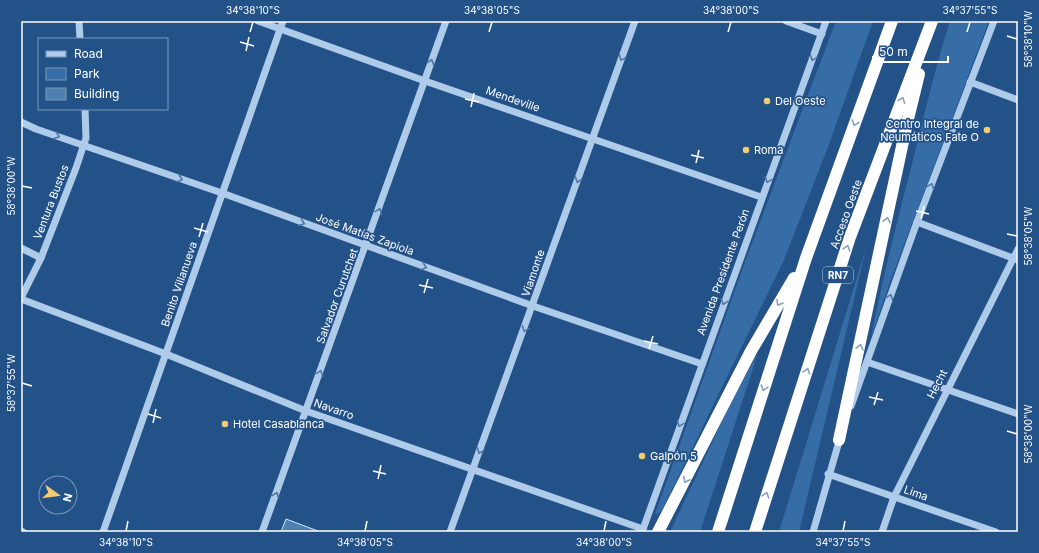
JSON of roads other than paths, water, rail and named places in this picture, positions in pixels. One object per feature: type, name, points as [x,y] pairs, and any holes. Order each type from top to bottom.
[{"type":"highway","name":"Acceso Oeste","points":[[718,532],[806,258],[892,21]]},
{"type":"highway","name":"Acceso Oeste","points":[[755,532],[850,237],[932,21]]},
{"type":"highway","points":[[839,440],[907,122],[932,21]]},
{"type":"highway","points":[[658,532],[751,352],[806,258]]},
{"type":"street","points":[[79,21],[80,38]]},
{"type":"street","name":"Mendeville","points":[[258,21],[425,81],[761,197]]},
{"type":"street","name":"Benito Villanueva","points":[[103,532],[283,21]]},
{"type":"street","name":"Salvador Curutchet","points":[[262,532],[366,247],[446,21]]},
{"type":"street","name":"Viamonte","points":[[450,532],[636,21]]},
{"type":"street","points":[[786,21],[822,34]]},
{"type":"street","name":"Avenida Presidente Perón","points":[[642,531],[761,197],[826,21]]},
{"type":"street","points":[[813,532],[828,474],[839,440],[917,222],[994,21]]},
{"type":"street","points":[[970,82],[1018,100]]},
{"type":"street","name":"Ventura Bustos","points":[[21,299],[41,258],[84,146],[86,130],[85,110]]},
{"type":"street","name":"José Matías Zapiola","points":[[21,122],[84,146],[222,193],[366,247],[702,364]]},
{"type":"street","points":[[917,222],[1016,259]]},
{"type":"street","points":[[21,248],[41,258]]},
{"type":"street","name":"Hecht","points":[[882,532],[894,497],[947,389],[1016,259],[1018,250]]},
{"type":"street","name":"Navarro","points":[[21,299],[166,354],[306,411],[642,531]]},
{"type":"street","points":[[867,362],[1018,414]]},
{"type":"street","name":"Lima","points":[[828,474],[996,532]]},
{"type":"place","name":"Del Oeste","points":[[767,101]]},
{"type":"place","name":"Centro Integral de Neumáticos Fate O","points":[[987,130]]},
{"type":"place","name":"Roma","points":[[746,150]]},
{"type":"place","name":"Hotel Casablanca","points":[[225,424]]},
{"type":"place","name":"Galpón 5","points":[[642,456]]}]
